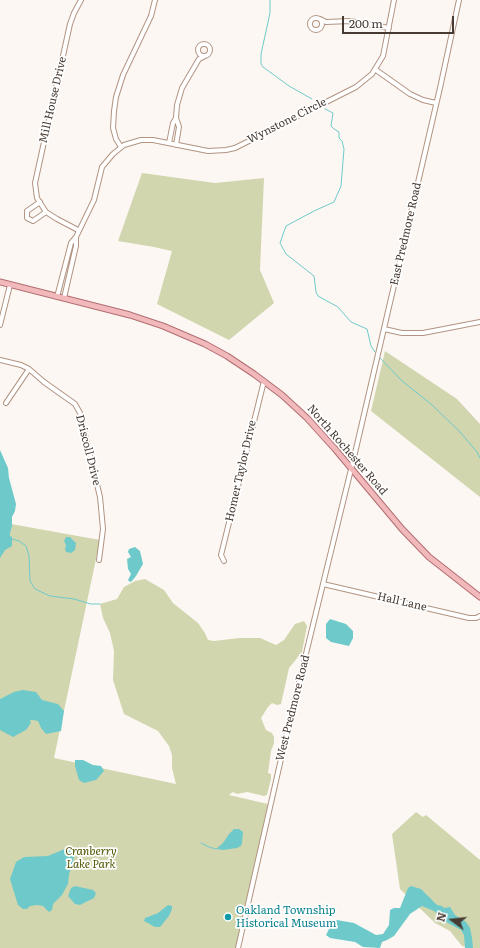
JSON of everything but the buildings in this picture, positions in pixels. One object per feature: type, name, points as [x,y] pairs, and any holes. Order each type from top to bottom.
[{"type":"main road","name":"North Rochester Road","points":[[0,282],[130,316],[182,333],[228,356],[282,395],[307,418],[402,529],[429,557],[480,597]]},
{"type":"street","name":"Mill House Drive","points":[[78,230],[46,212],[40,202],[36,190],[37,173],[70,24],[81,0]]},
{"type":"street","points":[[121,147],[116,139],[113,128],[116,97],[123,75],[151,16],[155,0]]},
{"type":"street","name":"Wynstone Circle","points":[[64,298],[76,246],[78,230],[94,200],[102,168],[108,159],[121,147],[141,140],[153,140],[199,150],[216,152],[235,148],[356,87],[365,81],[376,70],[383,56],[394,0]]},
{"type":"street","name":"East Predmore Road","points":[[351,468],[459,0]]},
{"type":"street","points":[[326,22],[319,29],[315,30],[310,24],[314,18],[326,22],[350,21],[389,28]]},
{"type":"street","points":[[320,19],[322,26]]},
{"type":"street","points":[[169,143],[182,88],[199,59],[198,49],[204,44],[208,46],[210,53],[199,59]]},
{"type":"street","points":[[199,53],[201,56],[205,56]]},
{"type":"street","points":[[376,70],[410,94],[436,104]]},
{"type":"street","points":[[176,118],[179,127],[176,144]]},
{"type":"street","points":[[40,202],[27,211],[27,218],[33,221],[46,212]]},
{"type":"street","name":"Wynstone Circle","points":[[57,297],[69,248],[76,237]]},
{"type":"street","points":[[0,325],[10,285]]},
{"type":"street","points":[[384,329],[423,333],[480,322]]},
{"type":"street","name":"Driscoll Drive","points":[[0,360],[21,365],[29,369],[44,382],[75,404],[80,413],[100,497],[103,529],[99,560]]},
{"type":"street","points":[[6,403],[29,369]]},
{"type":"street","name":"Homer Taylor Drive","points":[[224,561],[221,555],[264,381]]},
{"type":"street","name":"West Predmore Road","points":[[238,948],[291,715],[351,468]]},
{"type":"street","name":"Hall Lane","points":[[323,584],[470,618],[480,616]]},
{"type":"green space","points":[[142,173],[215,183],[264,178],[260,270],[274,303],[229,340],[157,304],[172,251],[118,241]]},
{"type":"green space","points":[[385,351],[457,399],[480,424],[480,497],[371,411]]},
{"type":"green space","name":"Cranberry Lake Park","points":[[0,522],[100,540],[54,758],[176,784],[172,768],[172,755],[169,746],[158,731],[124,714],[113,680],[114,651],[110,633],[103,618],[100,604],[117,599],[124,587],[135,581],[145,579],[164,590],[173,603],[198,623],[208,640],[214,641],[239,638],[260,638],[276,645],[284,640],[295,624],[304,621],[307,626],[302,652],[289,668],[281,704],[277,705],[272,703],[261,718],[266,730],[272,733],[274,737],[268,773],[271,774],[271,779],[267,795],[264,796],[247,792],[237,794],[233,792],[229,795],[268,804],[236,948],[0,948]]},
{"type":"green space","points":[[416,812],[423,817],[426,815],[480,860],[480,948],[469,948],[462,946],[450,931],[435,923],[400,889],[392,834]]},
{"type":"water","points":[[0,450],[8,468],[16,504],[12,517],[10,533],[10,536],[12,537],[12,546],[5,550],[0,558]]},
{"type":"water","points":[[66,537],[70,537],[76,543],[75,550],[71,553],[66,552],[65,549],[66,545],[64,541]]},
{"type":"water","points":[[135,547],[140,551],[143,564],[136,576],[130,582],[128,580],[131,574],[128,569],[127,559],[131,557],[128,552],[129,549]]},
{"type":"water","points":[[330,619],[346,624],[353,631],[353,638],[349,646],[331,642],[326,638],[326,624]]},
{"type":"water","points":[[23,690],[36,692],[42,700],[58,704],[64,711],[61,731],[46,734],[38,721],[33,720],[30,720],[31,723],[26,730],[13,737],[0,730],[0,699],[14,692]]},
{"type":"water","points":[[75,760],[83,760],[93,765],[101,766],[104,771],[96,780],[84,783],[79,780]]},
{"type":"water","points":[[234,829],[239,829],[243,832],[241,846],[223,850],[216,849],[223,843]]},
{"type":"water","points":[[67,848],[72,850],[75,854],[68,884],[62,895],[53,904],[52,910],[49,912],[43,906],[37,905],[23,909],[18,905],[10,879],[16,862],[24,857],[48,856]]},
{"type":"water","points":[[75,886],[93,890],[96,893],[94,898],[80,905],[75,904],[68,896],[71,888]]},
{"type":"water","points":[[411,886],[421,889],[437,905],[444,908],[450,907],[455,915],[466,922],[470,928],[473,948],[465,948],[464,935],[461,930],[446,922],[434,911],[422,906],[410,914],[394,936],[382,942],[380,948],[363,947],[355,942],[330,938],[326,935],[331,925],[337,920],[354,923],[376,935],[383,934],[389,925],[390,910],[400,908],[408,888]]},
{"type":"water","points":[[168,905],[172,906],[172,909],[169,916],[160,927],[155,927],[144,921],[145,918],[158,913]]},
{"type":"waterway","points":[[270,0],[270,13],[261,54],[261,64],[289,86],[312,99]]},
{"type":"waterway","points":[[325,109],[333,113],[331,126],[339,132],[339,138],[342,141],[344,149],[341,186],[334,202],[286,226],[280,243],[286,254],[314,276],[318,296],[338,307],[351,322],[367,329],[371,346],[375,352]]},
{"type":"waterway","points":[[380,358],[401,380],[432,405],[460,432],[477,452],[480,458]]},
{"type":"waterway","points":[[12,539],[19,541],[26,546],[29,556],[30,581],[35,589],[50,596],[74,599],[91,604],[100,604]]},
{"type":"waterway","points":[[201,843],[216,849]]},
{"type":"place","name":"Oakland Township Historical Museum","points":[[228,917]]}]
